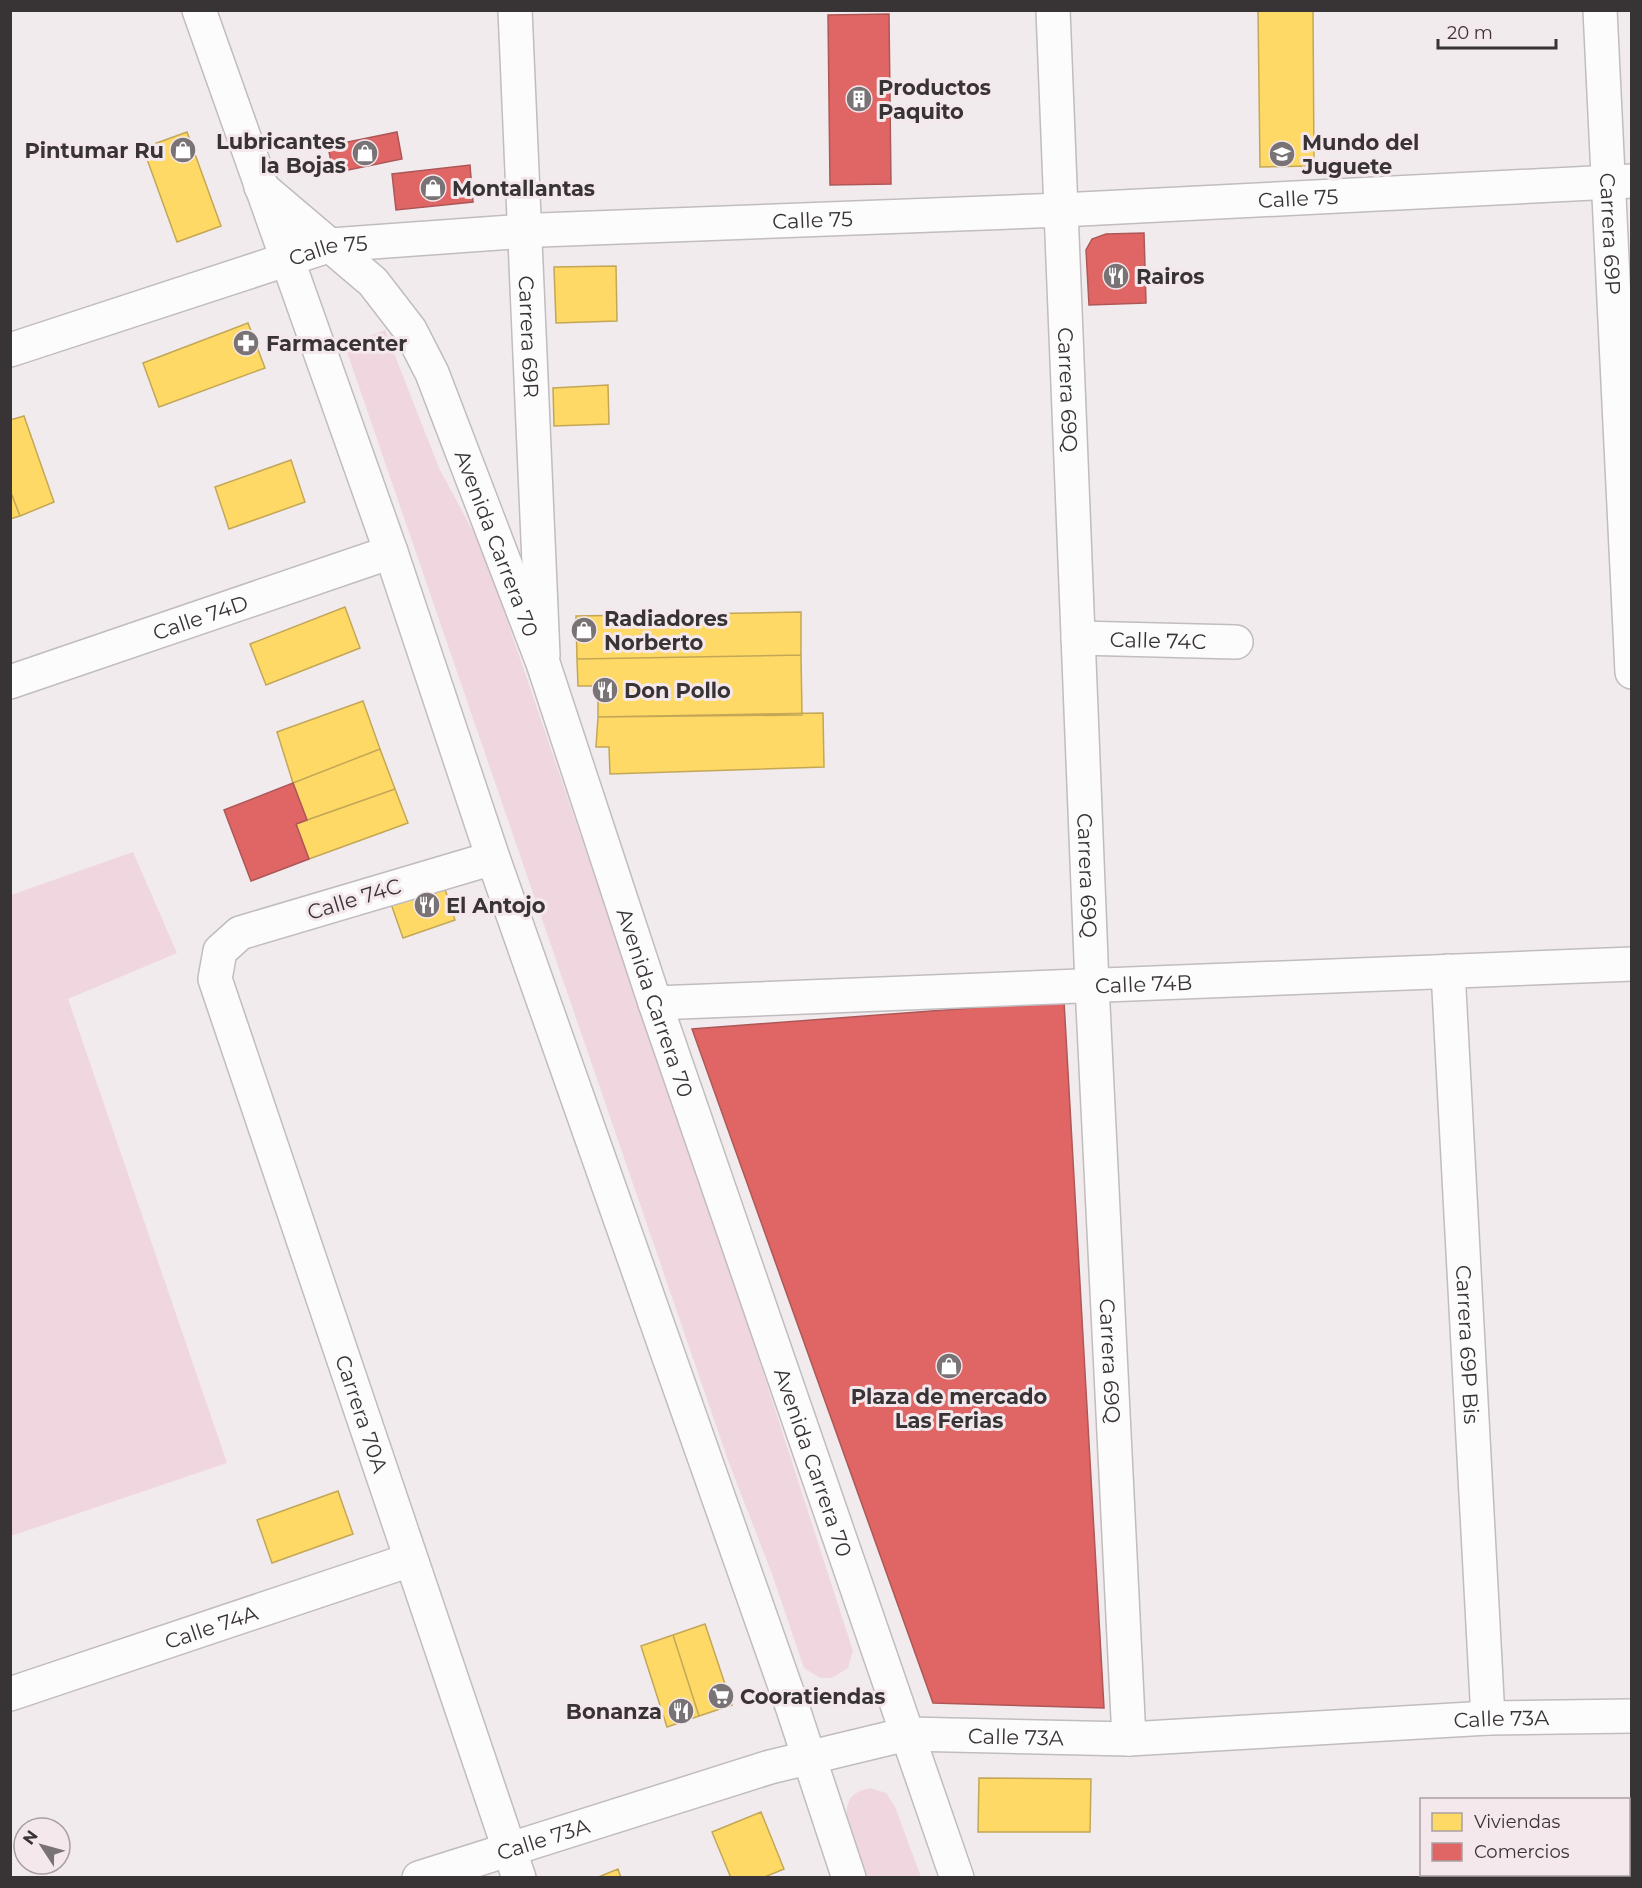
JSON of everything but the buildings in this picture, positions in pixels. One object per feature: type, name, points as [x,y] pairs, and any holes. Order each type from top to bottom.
[{"type":"street","points":[[199,10],[259,186],[288,258],[391,552],[494,858],[849,1878]]},
{"type":"street","name":"Carrera 69R","points":[[515,10],[543,663]]},
{"type":"street","name":"Carrera 69Q","points":[[1053,10],[1092,985],[1129,1739]]},
{"type":"street","name":"Carrera 69P","points":[[1600,10],[1620,183],[1632,672]]},
{"type":"street","name":"Calle 75","points":[[10,350],[332,245],[524,232],[1061,210],[1620,183]]},
{"type":"street","name":"Avenida Carrera 70","points":[[259,186],[332,245],[373,282],[410,330],[432,373],[543,663],[655,1003],[957,1878]]},
{"type":"street","name":"Calle 74D","points":[[10,682],[391,552]]},
{"type":"street","name":"Calle 74C","points":[[1078,638],[1236,642]]},
{"type":"street","name":"Calle 74C","points":[[220,951],[240,933],[494,858]]},
{"type":"street","name":"Carrera 70A","points":[[220,951],[215,979],[514,1863]]},
{"type":"street","name":"Calle 74B","points":[[655,1003],[1632,964]]},
{"type":"street","name":"Carrera 69P Bis","points":[[1448,971],[1488,1718]]},
{"type":"street","name":"Calle 74A","points":[[10,1694],[410,1560]]},
{"type":"street","name":"Calle 73A","points":[[419,1878],[514,1863],[696,1789],[907,1734],[1129,1739],[1488,1718],[1632,1716]]},
{"type":"shaded area","points":[[385,330],[439,468],[483,550],[749,1329],[853,1651],[848,1668],[832,1678],[820,1678],[804,1668],[772,1574],[729,1463],[345,346]]},
{"type":"shaded area","points":[[133,852],[177,953],[68,999],[227,1463],[11,1536],[11,895]]},
{"type":"shaded area","points":[[870,1788],[886,1793],[895,1807],[921,1877],[868,1877],[852,1838],[847,1806],[854,1795]]},
{"type":"place","name":"Productos Paquito","points":[[859,99]]},
{"type":"place","name":"Pintumar Ru","points":[[183,150]]},
{"type":"place","name":"Lubricantes la Bojas","points":[[365,153]]},
{"type":"place","name":"Mundo del Juguete","points":[[1282,154]]},
{"type":"place","name":"Montallantas","points":[[433,188]]},
{"type":"place","name":"Rairos","points":[[1116,276]]},
{"type":"place","name":"Farmacenter","points":[[246,343]]},
{"type":"place","name":"Radiadores Norberto","points":[[584,630]]},
{"type":"place","name":"Don Pollo","points":[[605,690]]},
{"type":"place","name":"El Antojo","points":[[427,905]]},
{"type":"place","name":"Plaza de mercado Las Ferias","points":[[949,1366]]},
{"type":"place","name":"Cooratiendas","points":[[721,1696]]},
{"type":"place","name":"Bonanza","points":[[681,1711]]}]
